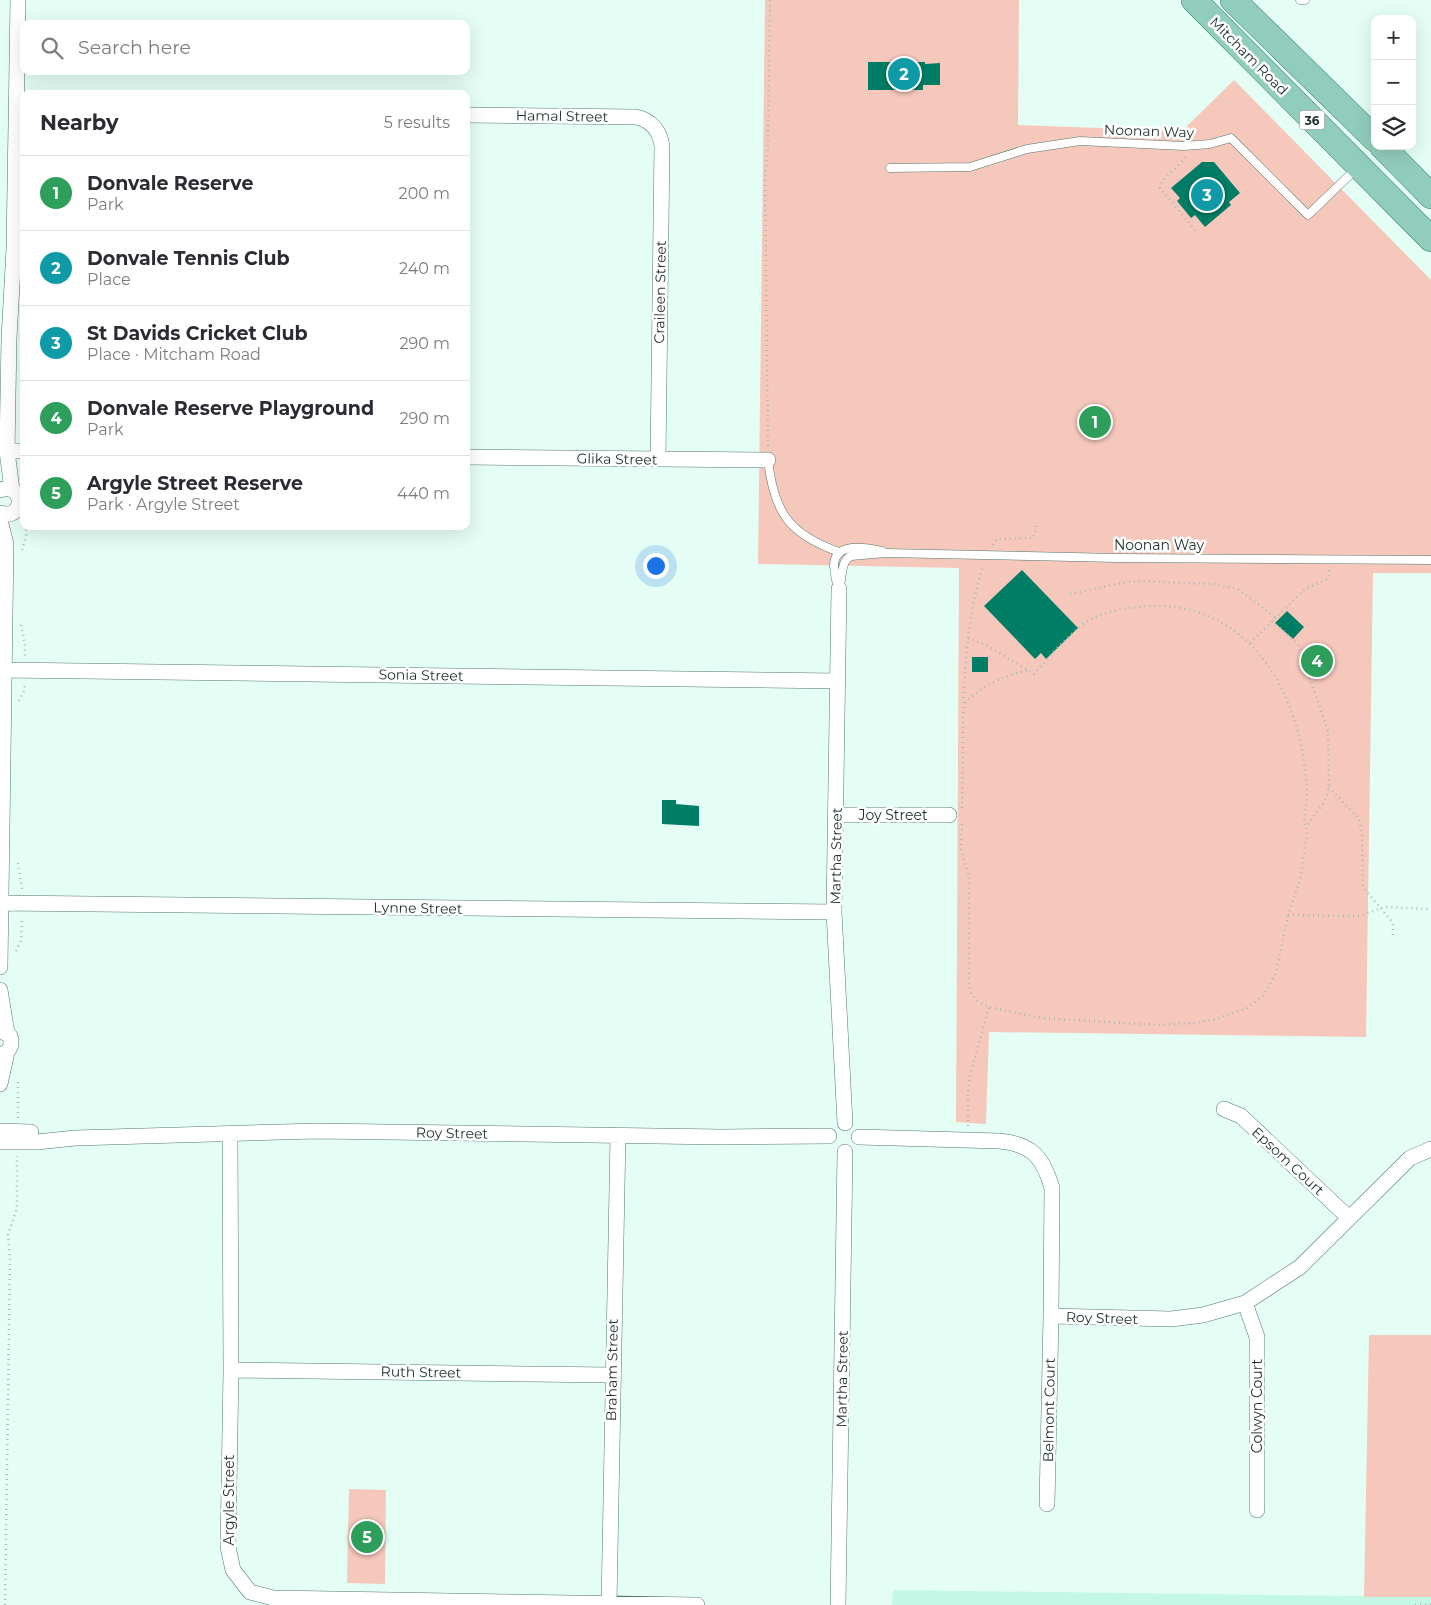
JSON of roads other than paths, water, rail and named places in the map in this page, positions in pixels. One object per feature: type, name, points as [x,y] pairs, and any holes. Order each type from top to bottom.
[{"type":"main road","name":"Mitcham Road","points":[[1194,0],[1431,239]]},
{"type":"main road","name":"Mitcham Road","points":[[1233,0],[1371,135]]},
{"type":"main road","points":[[1358,167],[1377,150]]},
{"type":"main road","points":[[1386,150],[1431,196]]},
{"type":"street","points":[[0,968],[5,670],[3,594],[6,544],[4,515],[18,508],[19,501],[17,495],[4,489],[20,110],[18,0]]},
{"type":"street","name":"Hamal Street","points":[[470,115],[636,117],[650,122],[655,127]]},
{"type":"street","name":"Craileen Street","points":[[655,127],[662,146],[658,459]]},
{"type":"street","points":[[7,451],[20,451]]},
{"type":"street","name":"Glika Street","points":[[470,457],[768,460]]},
{"type":"street","name":"Martha Street","points":[[839,589],[834,912],[845,1123]]},
{"type":"street","name":"Sonia Street","points":[[5,670],[838,681]]},
{"type":"street","name":"Joy Street","points":[[837,815],[957,816]]},
{"type":"street","name":"Lynne Street","points":[[1,903],[834,912]]},
{"type":"street","points":[[0,990],[3,1031],[11,1040],[11,1045],[3,1054],[0,1084]]},
{"type":"street","name":"Epsom Court","points":[[1224,1109],[1241,1116],[1349,1218]]},
{"type":"street","points":[[845,1123],[855,1127],[859,1137],[855,1147],[845,1152],[834,1148],[830,1136],[834,1126],[845,1123]]},
{"type":"street","name":"Roy Street","points":[[0,1131],[38,1133],[75,1138]]},
{"type":"street","name":"Roy Street","points":[[0,1142],[37,1142],[75,1138],[327,1132],[830,1136]]},
{"type":"street","name":"Argyle Street","points":[[230,1134],[231,1370],[228,1547],[233,1570],[250,1592],[273,1598],[446,1604],[697,1605]]},
{"type":"street","name":"Braham Street","points":[[609,1604],[618,1135]]},
{"type":"street","name":"Roy Street","points":[[859,1137],[1015,1142],[1029,1150],[1042,1161],[1052,1188],[1051,1316],[1171,1320],[1203,1315],[1245,1303],[1300,1267],[1431,1138]]},
{"type":"street","name":"Roy Street","points":[[1410,1158],[1431,1149]]},
{"type":"street","name":"Martha Street","points":[[838,1605],[845,1152]]},
{"type":"street","name":"Colwyn Court","points":[[1245,1303],[1257,1337],[1257,1510]]},
{"type":"street","name":"Belmont Court","points":[[1047,1504],[1051,1316]]},
{"type":"street","name":"Ruth Street","points":[[231,1370],[612,1375]]},
{"type":"lane","points":[[1300,0],[1305,0]]},
{"type":"lane","name":"Noonan Way","points":[[890,168],[970,167],[1027,149],[1080,141],[1184,146],[1210,144],[1231,138],[1308,215],[1358,167]]},
{"type":"lane","points":[[768,460],[772,491],[777,503],[790,523],[807,538],[839,552]]},
{"type":"lane","name":"Noonan Way","points":[[839,552],[856,548],[886,553]]},
{"type":"lane","name":"Martha Street","points":[[839,552],[834,561],[835,580],[839,589]]},
{"type":"lane","name":"Noonan Way","points":[[844,562],[850,556],[886,553],[1118,558],[1431,560]]},
{"type":"lane","name":"Martha Street","points":[[839,589],[844,562]]},
{"type":"place","name":"Donvale Tennis Club","points":[[904,74]]},
{"type":"place","name":"St Davids Cricket Club","points":[[1207,195]]},
{"type":"place","name":"Donvale Reserve","points":[[1095,422]]},
{"type":"place","name":"Donvale Reserve Playground","points":[[1317,661]]},
{"type":"place","name":"Argyle Street Reserve","points":[[367,1537]]}]
